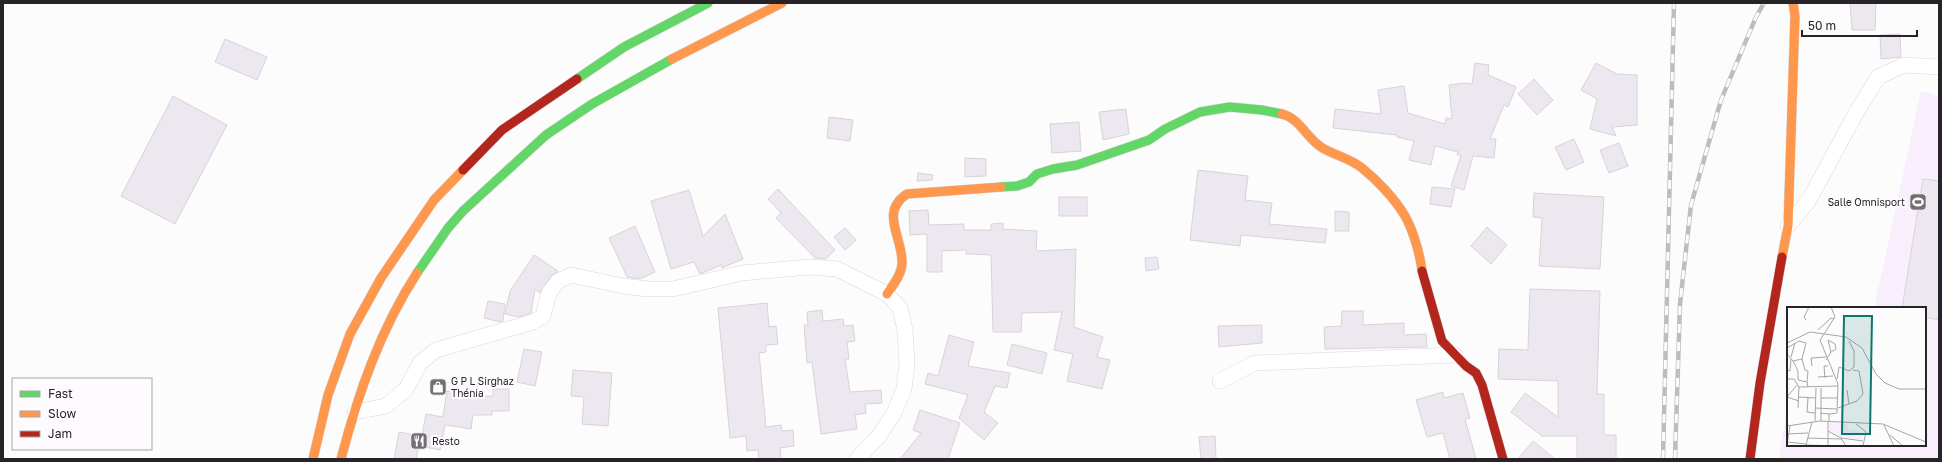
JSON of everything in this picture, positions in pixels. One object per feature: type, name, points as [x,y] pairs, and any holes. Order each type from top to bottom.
[{"type":"main road","points":[[314,459],[328,396],[350,334],[381,278],[434,200],[502,130],[624,47],[708,3]]},
{"type":"main road","points":[[341,459],[369,367],[388,322],[414,275],[449,227],[480,194],[565,121],[633,81],[782,3]]},
{"type":"main road","points":[[1750,459],[1760,383],[1788,226],[1794,40],[1793,3]]},
{"type":"main road","points":[[887,294],[902,266],[902,257],[893,210],[895,202],[900,197],[907,194],[1017,186],[1029,182],[1038,174],[1053,169],[1077,165],[1136,145],[1148,140],[1183,119],[1200,112],[1230,107],[1262,110],[1286,115],[1298,123],[1310,138],[1321,147],[1360,167],[1385,191],[1405,216],[1420,256],[1422,273],[1442,341],[1455,355],[1476,373],[1482,385],[1503,459]]},
{"type":"street","points":[[1788,226],[1809,200],[1856,113],[1878,77],[1904,65],[1939,67]]},
{"type":"street","points":[[355,412],[386,406],[406,389],[420,363],[436,350],[533,322],[543,316],[549,293],[558,281],[571,275],[623,286],[648,289],[673,289],[742,273],[809,266],[837,269],[887,294],[900,308],[905,330],[907,364],[904,390],[894,413],[879,436],[857,459]]},
{"type":"street","points":[[1220,381],[1255,363],[1455,355]]},
{"type":"shaded area","name":"Salle Omnisport","points":[[1921,91],[1939,96],[1939,459],[1779,459],[1787,407],[1787,446],[1926,446],[1926,307],[1874,307]]},
{"type":"building","points":[[1850,3],[1876,3],[1875,30],[1852,30]]},
{"type":"building","points":[[1900,34],[1901,57],[1881,59],[1880,35]]},
{"type":"building","points":[[225,39],[267,57],[257,80],[215,62]]},
{"type":"building","points":[[1475,63],[1489,65],[1488,75],[1516,87],[1508,107],[1504,105],[1490,139],[1496,139],[1494,158],[1473,156],[1464,190],[1451,186],[1461,155],[1457,155],[1458,152],[1435,146],[1431,165],[1409,160],[1414,141],[1397,137],[1397,135],[1333,128],[1335,109],[1381,114],[1378,90],[1404,86],[1408,113],[1445,124],[1446,118],[1452,119],[1449,85],[1464,83],[1472,84]]},
{"type":"building","points":[[1596,63],[1617,74],[1637,75],[1637,125],[1612,127],[1616,136],[1590,129],[1597,99],[1581,90]]},
{"type":"building","points":[[1534,79],[1553,100],[1537,115],[1518,94]]},
{"type":"building","points":[[173,96],[227,125],[175,224],[121,196]]},
{"type":"building","points":[[1126,109],[1129,134],[1103,140],[1099,112]]},
{"type":"building","points":[[829,117],[853,120],[850,141],[827,138]]},
{"type":"building","points":[[1079,122],[1081,151],[1052,153],[1050,124]]},
{"type":"building","points":[[1574,139],[1584,162],[1566,170],[1555,147]]},
{"type":"building","points":[[1619,143],[1628,166],[1609,173],[1600,150]]},
{"type":"building","points":[[965,158],[986,159],[986,176],[965,177]]},
{"type":"building","points":[[1198,170],[1248,176],[1245,200],[1272,203],[1269,224],[1327,229],[1325,243],[1241,235],[1240,246],[1190,240]]},
{"type":"building","points":[[918,173],[933,175],[932,180],[917,181]]},
{"type":"building","points":[[1923,179],[1939,181],[1939,320],[1926,317],[1926,307],[1902,307]]},
{"type":"building","points":[[1432,187],[1455,189],[1451,207],[1430,204]]},
{"type":"building","points":[[778,189],[835,250],[826,259],[815,258],[776,218],[781,213],[768,199]]},
{"type":"building","points":[[689,190],[703,236],[725,214],[743,259],[722,268],[721,265],[700,274],[694,262],[671,269],[651,201]]},
{"type":"building","points":[[1534,193],[1604,197],[1600,269],[1539,266],[1542,218],[1533,217]]},
{"type":"building","points":[[1059,197],[1087,197],[1087,216],[1059,216]]},
{"type":"building","points":[[928,210],[929,225],[964,224],[964,230],[991,230],[991,224],[1003,223],[1003,229],[1037,231],[1036,251],[1076,249],[1074,327],[1103,337],[1097,357],[1110,360],[1102,389],[1067,381],[1073,354],[1054,350],[1062,312],[1022,313],[1021,332],[993,332],[991,255],[966,254],[966,250],[942,251],[942,272],[927,272],[927,234],[910,235],[909,211]]},
{"type":"building","points":[[1335,211],[1349,212],[1349,231],[1335,231]]},
{"type":"building","points":[[635,226],[655,272],[640,279],[627,277],[609,238]]},
{"type":"building","points":[[1487,227],[1507,245],[1491,264],[1471,246]]},
{"type":"building","points":[[845,228],[856,240],[845,250],[834,237]]},
{"type":"building","points":[[534,255],[558,271],[551,276],[540,293],[535,289],[531,313],[519,317],[505,314],[510,291]]},
{"type":"building","points":[[1157,257],[1159,269],[1146,271],[1145,258]]},
{"type":"building","points":[[1530,289],[1600,291],[1597,394],[1604,394],[1604,435],[1616,435],[1616,459],[1577,459],[1577,436],[1542,436],[1511,412],[1525,393],[1558,417],[1558,381],[1498,379],[1499,349],[1528,350]]},
{"type":"building","points":[[488,301],[505,304],[503,321],[500,322],[484,318]]},
{"type":"building","points":[[767,303],[769,327],[776,326],[778,344],[766,345],[766,352],[759,353],[766,427],[781,425],[782,431],[793,430],[794,446],[780,448],[781,459],[759,459],[758,450],[747,451],[746,436],[730,438],[718,308]]},
{"type":"building","points":[[822,310],[823,321],[843,319],[844,326],[853,325],[855,341],[847,342],[849,359],[845,359],[850,392],[881,390],[882,403],[865,404],[866,413],[855,415],[857,429],[821,434],[812,362],[807,363],[804,325],[808,325],[807,312]]},
{"type":"building","points":[[1342,311],[1363,311],[1363,325],[1404,323],[1404,335],[1426,334],[1427,347],[1325,349],[1324,327],[1341,326]]},
{"type":"building","points":[[1262,325],[1262,343],[1219,347],[1218,326]]},
{"type":"building","points":[[949,335],[974,342],[968,366],[1010,373],[1007,388],[995,386],[984,412],[998,423],[984,440],[959,418],[968,395],[925,384],[928,373],[938,376]]},
{"type":"building","points":[[1012,344],[1047,353],[1042,374],[1007,365]]},
{"type":"building","points":[[524,349],[542,352],[535,386],[517,382]]},
{"type":"building","points":[[573,370],[612,373],[608,426],[582,424],[584,397],[571,396]]},
{"type":"building","points":[[493,389],[509,389],[509,411],[492,411],[492,415],[473,415],[471,429],[445,425],[440,450],[420,446],[426,414],[443,417],[447,391],[478,396],[493,396]]},
{"type":"building","points":[[1443,392],[1444,398],[1463,393],[1470,418],[1465,419],[1476,459],[1450,459],[1443,433],[1427,437],[1416,400]]},
{"type":"building","points":[[920,410],[960,423],[948,459],[900,459],[921,433],[913,430]]},
{"type":"building","points":[[399,432],[421,436],[416,459],[394,459]]},
{"type":"building","points":[[1215,436],[1216,459],[1201,459],[1199,437]]},
{"type":"building","points":[[1533,441],[1555,459],[1518,459]]},
{"type":"railway","points":[[1663,459],[1674,3]]},
{"type":"railway","points":[[1675,459],[1680,304],[1691,205],[1721,100],[1756,17],[1764,3]]},
{"type":"traffic: fast","points":[[577,79],[624,47],[708,3]]},
{"type":"traffic: fast","points":[[417,273],[448,228],[463,211],[546,135],[592,104],[672,59]]},
{"type":"traffic: fast","points":[[1001,187],[1017,186],[1029,182],[1037,174],[1053,169],[1077,165],[1149,140],[1165,129],[1200,112],[1230,107],[1262,110],[1282,114]]},
{"type":"traffic: slow","points":[[672,59],[782,3]]},
{"type":"traffic: slow","points":[[1782,257],[1788,226],[1795,16],[1793,3]]},
{"type":"traffic: slow","points":[[1282,114],[1288,116],[1298,124],[1311,139],[1321,147],[1362,168],[1385,190],[1401,210],[1411,228],[1420,257],[1422,271]]},
{"type":"traffic: slow","points":[[313,459],[328,395],[350,334],[381,278],[434,200],[463,170]]},
{"type":"traffic: slow","points":[[887,294],[897,279],[902,267],[901,254],[893,217],[899,201],[907,194],[1001,187]]},
{"type":"traffic: slow","points":[[341,459],[363,387],[381,340],[417,273]]},
{"type":"traffic: jam","points":[[463,170],[502,130],[577,79]]},
{"type":"traffic: jam","points":[[1750,459],[1760,383],[1782,257]]},
{"type":"traffic: jam","points":[[1422,271],[1442,341],[1466,366],[1476,373],[1482,385],[1503,459]]},
{"type":"place","name":"Salle Omnisport","points":[[1918,202]]},
{"type":"place","name":"G P L Sirghaz Thénia","points":[[438,387]]},
{"type":"place","name":"Resto","points":[[419,441]]}]
